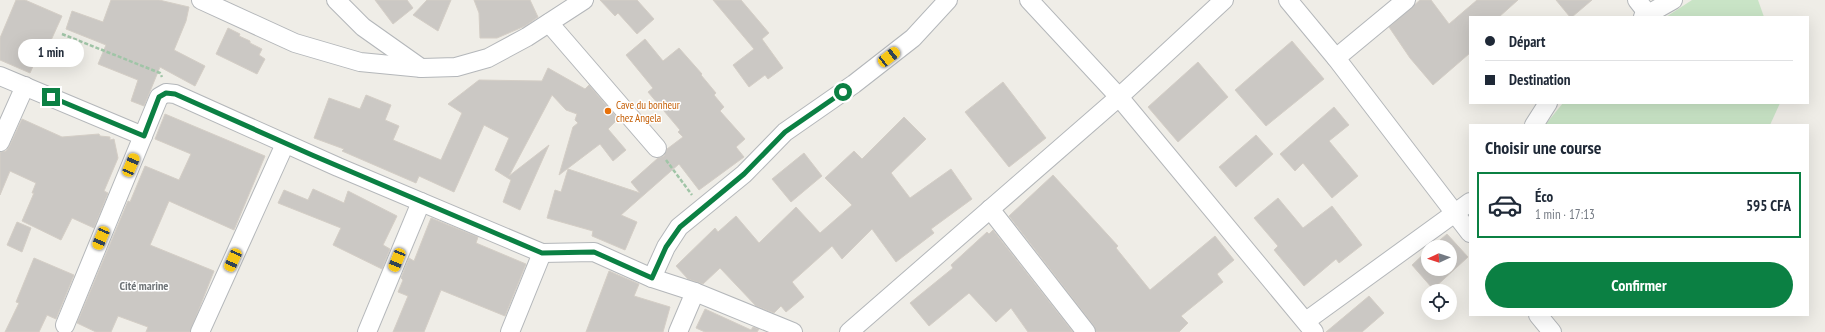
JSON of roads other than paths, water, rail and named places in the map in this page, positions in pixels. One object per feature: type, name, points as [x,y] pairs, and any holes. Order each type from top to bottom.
[{"type":"street","points":[[201,0],[295,43],[360,62],[422,68],[456,67],[488,58],[527,37],[584,0]]},
{"type":"street","points":[[336,0],[363,27],[422,68]]},
{"type":"street","points":[[652,278],[666,247],[676,232],[701,208],[744,174],[785,132],[854,84],[913,38],[948,0]]},
{"type":"street","points":[[1029,0],[1119,96],[1310,327],[1469,203]]},
{"type":"street","points":[[849,332],[1119,96],[1224,0]]},
{"type":"street","points":[[1288,0],[1336,58],[1469,232]]},
{"type":"street","points":[[1336,58],[1406,0]]},
{"type":"street","points":[[1637,0],[1646,15],[1672,0]]},
{"type":"street","points":[[549,23],[658,148]]},
{"type":"street","points":[[0,76],[144,136]]},
{"type":"street","points":[[0,142],[25,86]]},
{"type":"street","points":[[65,325],[159,97],[166,93],[175,94],[285,144],[542,253],[594,252],[652,278],[695,292],[793,332]]},
{"type":"street","points":[[1535,124],[1547,104]]},
{"type":"street","points":[[200,332],[285,144]]},
{"type":"street","points":[[367,332],[421,202]]},
{"type":"street","points":[[990,209],[1086,332]]},
{"type":"street","points":[[510,332],[542,253]]},
{"type":"street","points":[[678,332],[695,292]]},
{"type":"street","points":[[1539,316],[1552,332]]},
{"type":"place","name":"Cave du bonheur chez Angela","points":[[608,111]]},
{"type":"district","name":"Cité marine","points":[[144,285]]}]
